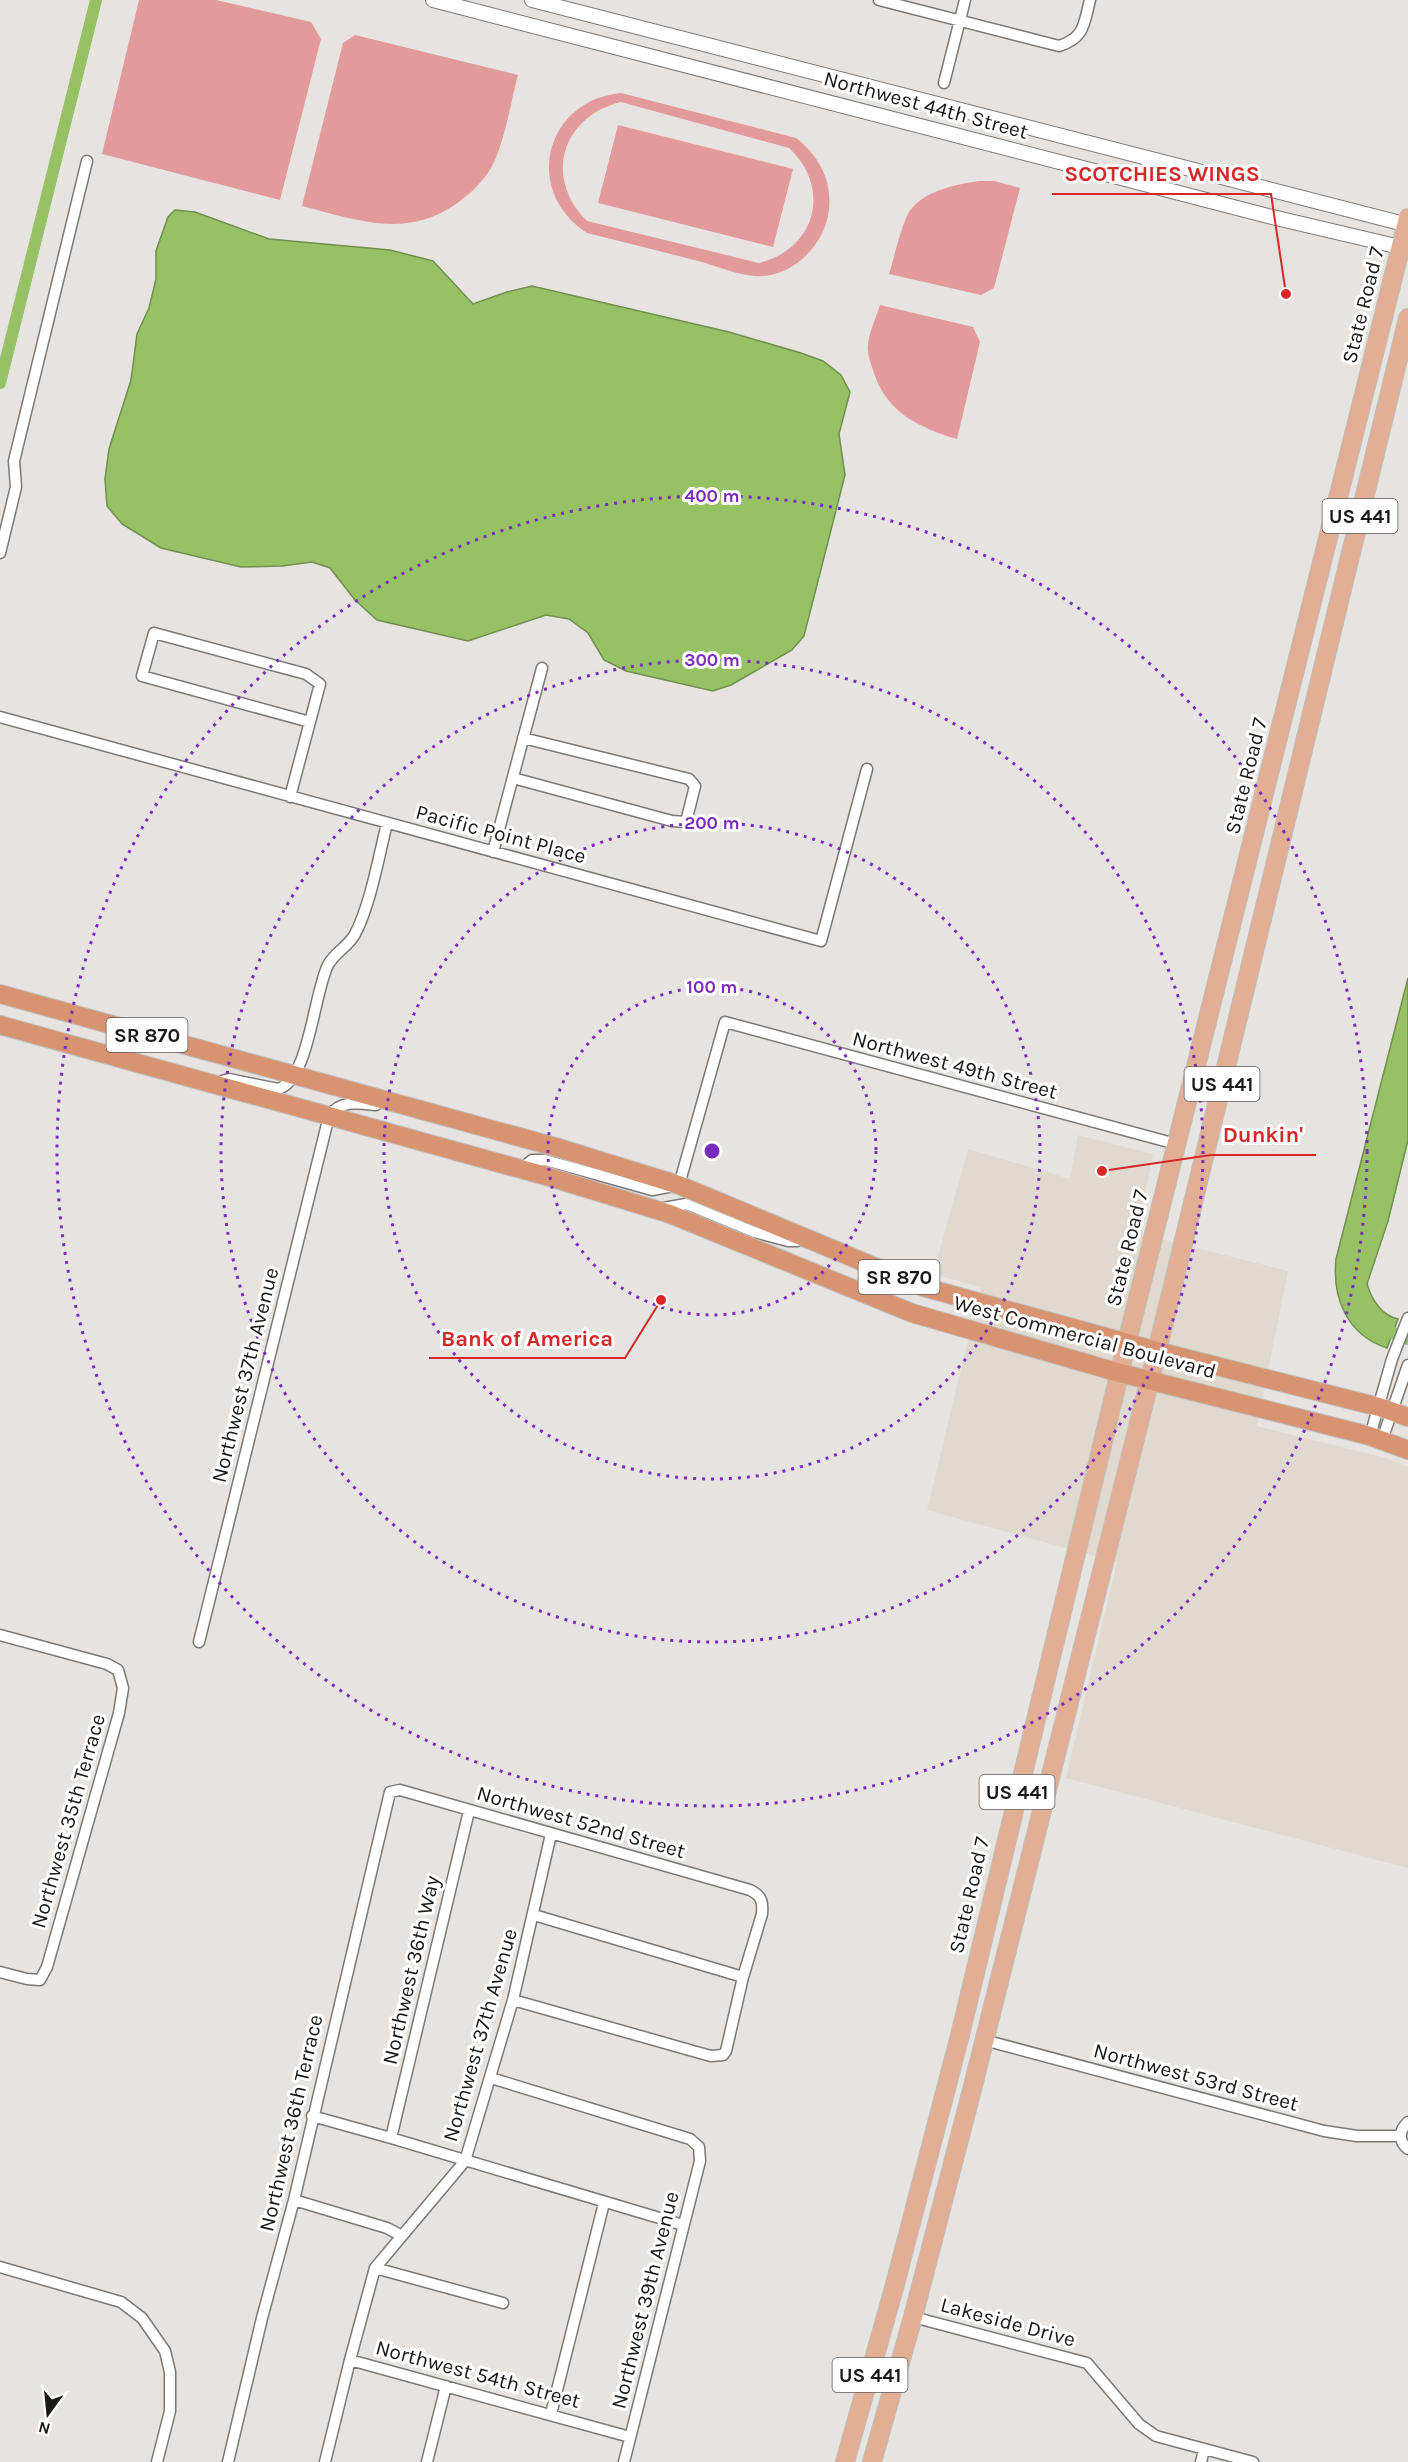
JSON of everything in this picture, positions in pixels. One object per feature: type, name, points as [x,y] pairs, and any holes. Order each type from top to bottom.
[{"type":"highway","name":"West Commercial Boulevard","points":[[0,994],[559,1148],[679,1185],[923,1287],[1393,1412]]},
{"type":"highway","name":"West Commercial Boulevard","points":[[0,1025],[521,1169],[656,1209],[912,1313],[1120,1373],[1376,1438],[1408,1450]]},
{"type":"main road","name":"State Road 7","points":[[845,2462],[894,2288],[960,2035],[1022,1769],[1127,1342],[1404,247],[1408,222]]},
{"type":"main road","name":"US 441","points":[[872,2462],[913,2318],[974,2082],[1150,1380],[1408,318]]},
{"type":"main road","points":[[1022,1769],[1033,1778],[1039,1788],[1042,1810]]},
{"type":"main road","points":[[967,2000],[970,2022],[975,2033],[984,2040]]},
{"type":"main road","points":[[960,2035],[971,2058],[974,2082]]},
{"type":"main road","points":[[894,2288],[898,2304],[913,2318]]},
{"type":"street","name":"Northwest 44th Street","points":[[433,0],[1268,216],[1404,247]]},
{"type":"street","name":"Northwest 44th Street","points":[[532,0],[1274,192],[1408,222]]},
{"type":"street","points":[[879,0],[1059,46],[1072,42],[1082,32],[1090,0]]},
{"type":"street","points":[[944,83],[965,0]]},
{"type":"street","points":[[0,553],[16,487],[14,461],[87,161]]},
{"type":"street","points":[[290,797],[310,722],[320,684],[306,674],[154,633],[142,676],[310,722]]},
{"type":"street","points":[[493,852],[542,668]]},
{"type":"street","name":"Pacific Point Place","points":[[0,717],[821,941],[867,769]]},
{"type":"street","points":[[513,778],[686,822],[695,786],[689,779],[523,738]]},
{"type":"street","points":[[294,1075],[305,1048],[328,964],[355,935],[370,891],[387,824]]},
{"type":"street","name":"Northwest 49th Street","points":[[679,1185],[725,1022],[1176,1144]]},
{"type":"street","name":"West Commercial Boulevard","points":[[212,1084],[229,1079],[278,1089],[285,1087],[294,1075]]},
{"type":"street","name":"West Commercial Boulevard","points":[[329,1116],[334,1108],[350,1103],[404,1105]]},
{"type":"street","name":"Northwest 37th Avenue","points":[[199,1642],[329,1116]]},
{"type":"street","points":[[521,1169],[532,1160],[545,1160],[652,1190],[679,1185]]},
{"type":"street","name":"West Commercial Boulevard","points":[[656,1209],[686,1204],[754,1232],[788,1241],[797,1241],[800,1235]]},
{"type":"street","points":[[1393,1412],[1392,1359],[1408,1318]]},
{"type":"street","points":[[1376,1438],[1393,1412],[1408,1365]]},
{"type":"street","name":"Northwest 35th Terrace","points":[[0,1635],[107,1664],[118,1670],[123,1688],[119,1713],[47,1967],[40,1980],[0,1972]]},
{"type":"street","name":"Northwest 52nd Street","points":[[390,1792],[400,1790],[750,1890],[760,1897],[763,1904],[743,1977]]},
{"type":"street","name":"Northwest 36th Terrace","points":[[228,2462],[294,2200],[390,1792]]},
{"type":"street","name":"Northwest 36th Way","points":[[391,2138],[469,1811]]},
{"type":"street","name":"Northwest 37th Avenue","points":[[325,2462],[375,2268],[465,2162],[513,2000],[551,1834]]},
{"type":"street","points":[[513,2000],[711,2056],[723,2055],[726,2051],[743,1977],[534,1915]]},
{"type":"street","name":"Northwest 53rd Street","points":[[984,2040],[1324,2131],[1357,2136],[1400,2136]]},
{"type":"street","name":"Northwest 39th Avenue","points":[[490,2078],[690,2139],[699,2147],[700,2161],[624,2462]]},
{"type":"street","points":[[312,2116],[683,2225]]},
{"type":"street","points":[[1408,2122],[1401,2130],[1400,2136],[1408,2149]]},
{"type":"street","points":[[294,2200],[387,2228],[402,2236]]},
{"type":"street","points":[[551,2414],[604,2203]]},
{"type":"street","points":[[0,2267],[121,2302],[142,2318],[165,2351],[170,2372],[170,2411],[157,2462]]},
{"type":"street","points":[[375,2268],[503,2303]]},
{"type":"street","name":"Lakeside Drive","points":[[913,2318],[1087,2363],[1139,2424],[1155,2436],[1253,2462]]},
{"type":"street","name":"Northwest 54th Street","points":[[350,2360],[630,2437]]},
{"type":"street","points":[[427,2462],[446,2386]]},
{"type":"street","points":[[1201,2462],[1204,2450]]},
{"type":"shaded area","points":[[139,0],[216,0],[311,22],[321,39],[280,200],[102,154]]},
{"type":"shaded area","points":[[355,35],[518,75],[503,135],[491,168],[471,192],[437,215],[400,224],[380,223],[342,217],[302,206],[343,43]]},
{"type":"shaded area","points":[[621,93],[796,138],[817,161],[826,179],[829,209],[821,235],[805,257],[794,265],[782,272],[755,276],[587,233],[567,215],[554,194],[549,172],[551,150],[560,129],[574,112],[595,99]],"holes":[[[621,102],[789,148],[802,164],[810,181],[813,198],[812,215],[805,231],[794,245],[778,256],[759,263],[587,221],[573,204],[565,186],[563,168],[565,151],[573,134],[585,120],[601,109]]]},
{"type":"shaded area","points":[[618,125],[793,169],[773,247],[598,203]]},
{"type":"shaded area","points":[[980,181],[994,181],[1020,188],[994,288],[981,295],[889,274],[902,229],[912,208],[934,192]]},
{"type":"shaded area","points":[[175,210],[195,212],[269,239],[390,250],[433,261],[473,304],[532,286],[729,332],[823,361],[841,375],[850,392],[839,434],[845,475],[804,636],[792,650],[731,685],[713,691],[626,671],[604,660],[588,633],[569,619],[546,615],[468,641],[377,620],[355,600],[330,568],[312,562],[282,566],[241,567],[161,548],[122,524],[107,506],[105,479],[109,449],[131,380],[137,334],[149,308],[156,279],[156,251],[168,217]]},
{"type":"shaded area","points":[[880,305],[973,327],[980,342],[957,439],[930,430],[906,417],[887,399],[880,387],[868,348]]},
{"type":"shaded area","points":[[1408,978],[1408,1140],[1388,1221],[1367,1284],[1378,1306],[1387,1314],[1398,1319],[1387,1348],[1373,1342],[1352,1324],[1340,1301],[1335,1273],[1336,1259]]},
{"type":"shaded area","points":[[1078,1135],[1153,1154],[1137,1233],[1288,1271],[1257,1426],[1386,1458],[1408,1467],[1408,1868],[1066,1778],[1117,1562],[927,1510],[981,1287],[933,1274],[968,1149],[1070,1179]]},
{"type":"waterway","points":[[0,383],[96,0]]},
{"type":"waterway","points":[[1379,1327],[1408,1339]]},
{"type":"place","name":"SCOTCHIES WINGS","points":[[1286,294]]},
{"type":"place","name":"Dunkin'","points":[[1102,1171]]},
{"type":"place","name":"Bank of America","points":[[661,1300]]}]
